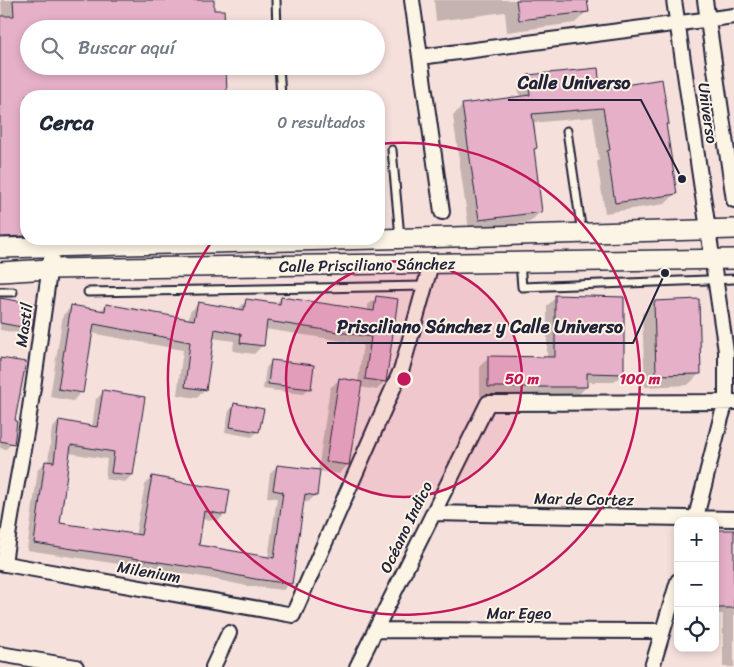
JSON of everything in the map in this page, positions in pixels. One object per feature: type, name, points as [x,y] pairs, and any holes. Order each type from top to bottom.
[{"type":"main road","name":"Calle Prisciliano Sánchez","points":[[385,239],[734,229]]},
{"type":"main road","name":"Calle Prisciliano Sánchez","points":[[0,248],[92,245]]},
{"type":"main road","name":"Calle Prisciliano Sánchez","points":[[0,272],[49,269],[734,259]]},
{"type":"street","points":[[412,0],[442,212]]},
{"type":"street","name":"Universo","points":[[674,0],[707,231],[716,279],[726,351],[730,402],[721,418],[697,517]]},
{"type":"street","name":"Universo","points":[[705,0],[734,200]]},
{"type":"street","points":[[420,58],[734,16]]},
{"type":"street","name":"Mastil","points":[[2,564],[39,351],[53,246]]},
{"type":"street","points":[[425,286],[431,264]]},
{"type":"street","name":"Milenium","points":[[2,564],[293,615],[402,368],[425,286]]},
{"type":"street","name":"Océano Indico","points":[[357,667],[488,403],[730,402]]},
{"type":"street","name":"Mar de Cortez","points":[[433,513],[674,519]]},
{"type":"street","name":"Mar de Cortez","points":[[719,519],[734,519]]},
{"type":"street","points":[[652,667],[674,595]]},
{"type":"street","name":"Mar Egeo","points":[[375,630],[663,632]]},
{"type":"street","points":[[213,667],[229,633]]},
{"type":"street","points":[[0,654],[76,667]]},
{"type":"lane","points":[[276,0],[277,20]]},
{"type":"lane","points":[[280,75],[281,90]]},
{"type":"lane","points":[[567,131],[582,233]]},
{"type":"lane","points":[[392,150],[400,238]]},
{"type":"lane","points":[[520,263],[522,287],[734,279]]},
{"type":"lane","points":[[88,292],[425,286]]},
{"type":"lane","points":[[0,292],[13,292]]},
{"type":"building","points":[[13,0],[214,0],[214,10],[224,10],[225,20],[20,20],[20,75],[226,75],[227,90],[20,90],[20,236],[0,237],[0,16],[14,16]]},
{"type":"building","points":[[516,0],[587,0],[589,12],[519,20]]},
{"type":"building","points":[[598,68],[600,89],[662,79],[669,124],[666,124],[677,194],[615,203],[607,151],[610,150],[603,108],[532,114],[537,148],[534,149],[542,212],[479,220],[462,104],[530,95],[528,75]]},
{"type":"building","points":[[555,295],[624,297],[624,374],[587,373],[587,387],[488,387],[488,356],[555,357]]},
{"type":"building","points":[[376,296],[398,299],[386,382],[365,379],[371,337],[267,321],[264,346],[240,343],[241,334],[215,329],[206,390],[185,387],[190,342],[94,324],[83,393],[58,389],[71,305],[105,311],[106,304],[194,320],[198,302],[244,310],[246,299],[280,304],[281,297],[374,311]]},
{"type":"building","points":[[0,298],[36,304],[32,329],[0,323]]},
{"type":"building","points":[[699,299],[701,374],[656,375],[654,301]]},
{"type":"building","points":[[0,358],[26,362],[15,420],[17,421],[14,444],[0,441]]},
{"type":"building","points":[[271,360],[314,365],[311,389],[268,384]]},
{"type":"building","points":[[339,378],[362,382],[349,465],[326,462]]},
{"type":"building","points":[[103,390],[145,397],[133,475],[111,473],[114,452],[71,445],[60,523],[141,535],[152,476],[230,490],[226,515],[204,511],[199,545],[274,558],[283,492],[273,490],[277,465],[320,470],[317,496],[305,494],[292,584],[34,543],[45,461],[54,462],[59,420],[97,427]]},
{"type":"building","points":[[234,403],[264,409],[259,432],[230,427]]},
{"type":"building","points":[[719,530],[734,530],[734,608],[719,608]]},
{"type":"place","name":"Calle Universo","points":[[682,179]]},
{"type":"place","name":"Prisciliano Sánchez y Calle Universo","points":[[665,273]]}]
